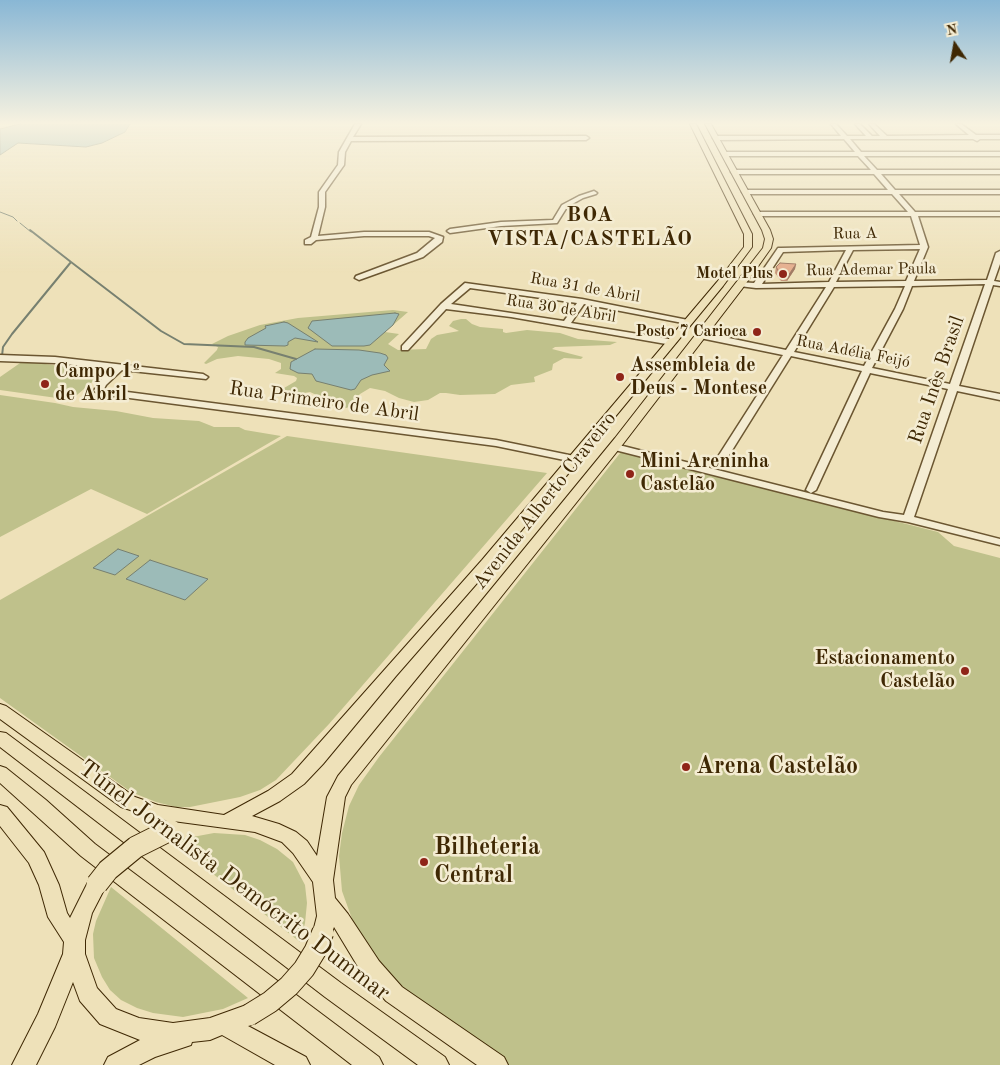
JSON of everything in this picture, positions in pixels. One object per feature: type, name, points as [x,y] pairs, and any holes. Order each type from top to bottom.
[{"type":"main road","name":"Avenida Alberto Craveiro","points":[[225,821],[274,796],[290,785],[318,759],[390,672],[488,563],[723,280],[748,247],[748,234],[718,174]]},
{"type":"main road","name":"Avenida Alberto Craveiro","points":[[323,880],[336,797],[344,782],[617,444],[700,335],[749,285],[767,248],[768,234],[735,174]]},
{"type":"main road","points":[[723,280],[749,285]]},
{"type":"main road","points":[[0,710],[128,802],[158,812],[255,824],[289,837],[300,847],[323,880],[327,916],[324,932],[304,969],[288,986],[270,1002],[249,1014],[217,1027],[150,1047],[116,1065]]},
{"type":"main road","name":"Túnel Jornalista Demócrito Dummar","points":[[0,738],[333,990],[437,1065]]},
{"type":"main road","points":[[0,774],[39,805],[88,850],[370,1065]]},
{"type":"main road","points":[[0,812],[37,858],[49,885],[58,917],[74,947],[88,994],[108,1016],[138,1029],[173,1034],[217,1027],[298,1065]]},
{"type":"main road","points":[[24,1065],[47,1020],[74,947],[82,912],[97,884],[108,870],[136,847],[170,830],[195,823],[225,821]]},
{"type":"main road","points":[[326,903],[341,920],[371,968],[394,994],[496,1065]]},
{"type":"street","points":[[312,237],[322,207],[322,192],[335,174]]},
{"type":"street","points":[[811,490],[867,370],[899,309],[924,247],[913,213],[878,174]]},
{"type":"street","points":[[745,192],[1000,192]]},
{"type":"street","points":[[312,237],[450,231],[508,224],[555,222],[564,206],[594,193]]},
{"type":"street","points":[[757,214],[1000,214]]},
{"type":"street","points":[[360,278],[420,255],[440,239],[452,234],[450,231]]},
{"type":"street","points":[[312,237],[425,233],[435,234],[440,239]]},
{"type":"street","name":"Rua A","points":[[749,285],[781,250],[924,247]]},
{"type":"street","points":[[717,466],[831,285],[852,248]]},
{"type":"street","name":"Rua Inês Brasil","points":[[908,519],[1000,253]]},
{"type":"street","name":"Rua Ademar Paula","points":[[749,285],[990,282],[1000,284]]},
{"type":"street","name":"Rua 31 de Abril","points":[[444,306],[466,286],[476,285],[582,301],[688,322]]},
{"type":"street","points":[[566,324],[582,301]]},
{"type":"street","points":[[405,348],[444,306]]},
{"type":"street","name":"Rua 30 de Abril","points":[[444,306],[672,342]]},
{"type":"street","name":"Rua Adélia Feijó","points":[[700,335],[1000,397]]},
{"type":"street","points":[[0,358],[54,360],[203,378]]},
{"type":"street","name":"Rua Primeiro de Abril","points":[[120,368],[102,384],[99,388],[100,391],[496,443],[574,459]]},
{"type":"street","points":[[617,444],[717,466],[886,509],[908,519]]},
{"type":"street","points":[[617,444],[883,515],[908,519],[1000,542]]},
{"type":"green space","points":[[393,310],[408,312],[385,332],[399,334],[388,344],[398,350],[426,349],[431,339],[437,335],[459,331],[449,326],[453,321],[461,319],[466,319],[480,327],[503,329],[503,332],[506,333],[527,330],[560,333],[578,339],[617,342],[610,345],[555,347],[552,349],[583,357],[581,359],[564,358],[553,364],[552,370],[534,377],[535,382],[511,385],[495,394],[460,395],[440,393],[428,400],[414,402],[399,398],[385,391],[370,388],[360,394],[347,408],[330,405],[317,407],[321,397],[310,392],[298,394],[279,391],[296,381],[297,378],[275,373],[281,369],[281,363],[269,359],[238,356],[204,363],[217,350],[218,347],[212,344],[228,336],[260,325],[298,318]]},
{"type":"green space","name":"Campo 1º de Abril","points":[[23,361],[104,372],[71,400],[0,390],[0,377]]},
{"type":"green space","points":[[0,395],[153,418],[199,421],[214,427],[239,427],[245,430],[281,436],[147,514],[91,489],[0,537]]},
{"type":"green space","points":[[287,436],[547,473],[329,724],[276,780],[260,790],[240,797],[190,807],[176,807],[156,802],[131,792],[0,698],[0,600]]},
{"type":"green space","name":"Arena Castelão","points":[[621,452],[938,532],[954,546],[1000,558],[1000,1065],[506,1065],[396,985],[356,930],[342,891],[339,856],[342,833],[349,806],[359,785],[379,757]]},
{"type":"green space","points":[[214,833],[245,835],[260,840],[277,849],[293,862],[305,885],[307,903],[305,923],[300,942],[171,841]]},
{"type":"green space","points":[[111,887],[248,998],[223,1009],[183,1017],[153,1013],[121,1000],[110,990],[94,958],[93,934],[96,921]]},
{"type":"water","points":[[399,314],[393,325],[370,345],[332,346],[308,328],[312,321]]},
{"type":"water","points":[[284,322],[318,342],[295,338],[285,346],[245,345],[248,338],[266,328],[265,326]]},
{"type":"water","points":[[315,349],[359,350],[380,353],[388,358],[384,365],[390,371],[372,375],[361,380],[355,389],[351,390],[316,381],[312,374],[298,373],[290,369],[291,362]]},
{"type":"water","points":[[118,549],[139,556],[115,575],[93,568]]},
{"type":"water","points":[[150,560],[208,579],[185,600],[126,579]]},
{"type":"building","points":[[780,263],[796,264],[788,276],[782,276],[776,267]]},
{"type":"waterway","points":[[0,212],[13,217],[17,221]]},
{"type":"waterway","points":[[20,223],[31,232]]},
{"type":"waterway","points":[[30,230],[71,262]]},
{"type":"waterway","points":[[2,356],[3,347],[12,334],[71,262]]},
{"type":"waterway","points":[[71,262],[161,331],[184,344],[254,347],[296,359]]},
{"type":"place","name":"Motel Plus","points":[[783,274]]},
{"type":"place","name":"Posto 7 Carioca","points":[[757,332]]},
{"type":"place","name":"Assembleia de Deus - Montese","points":[[620,377]]},
{"type":"place","name":"Campo 1º de Abril","points":[[45,384]]},
{"type":"place","name":"Mini Areninha Castelão","points":[[630,474]]},
{"type":"place","name":"Estacionamento Castelão","points":[[965,671]]},
{"type":"place","name":"Arena Castelão","points":[[686,767]]},
{"type":"place","name":"Bilheteria Central","points":[[424,862]]},
{"type":"district","name":"BOA VISTA/CASTELÃO","points":[[590,227]]}]
